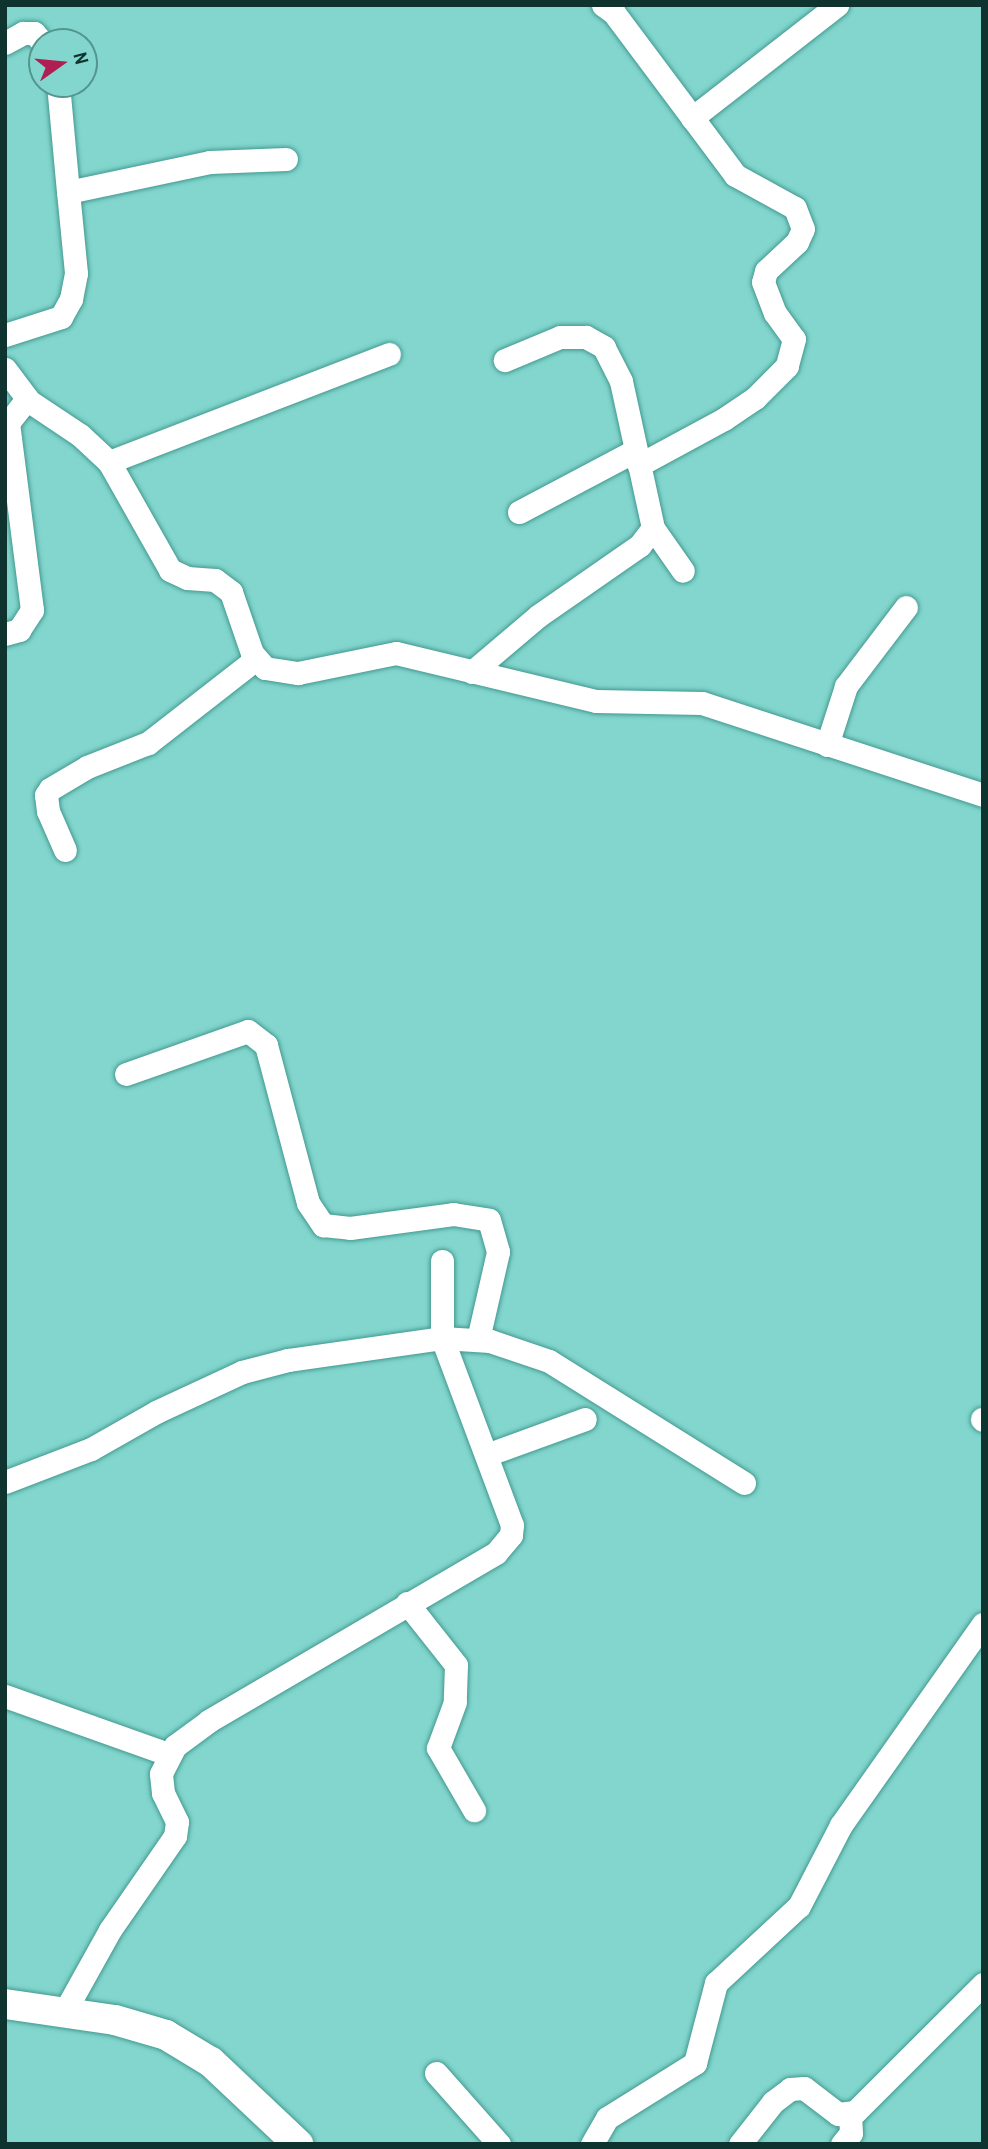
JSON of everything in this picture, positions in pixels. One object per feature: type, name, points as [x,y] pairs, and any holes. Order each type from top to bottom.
[{"type":"main road","points":[[5,2004],[65,2011],[166,2035],[211,2062],[298,2144]]},
{"type":"street","points":[[519,512],[638,458],[685,442],[755,398],[787,366],[794,348],[794,339],[775,313],[764,282],[766,271],[797,242],[803,229],[800,216],[795,208],[735,175],[614,13],[603,5]]},
{"type":"street","points":[[692,118],[837,5]]},
{"type":"street","points":[[5,44],[23,33],[28,33]]},
{"type":"street","points":[[5,335],[61,317],[71,299],[76,273],[59,98]]},
{"type":"street","points":[[68,192],[210,162],[286,159]]},
{"type":"street","points":[[505,360],[560,337],[597,340],[621,381],[653,527],[682,571]]},
{"type":"street","points":[[109,462],[389,354]]},
{"type":"street","points":[[5,369],[27,398],[80,435],[109,462],[170,570],[187,578],[215,580],[231,592],[256,659],[274,671],[298,673],[396,653],[596,701],[702,703],[983,795]]},
{"type":"street","points":[[5,634],[19,630],[32,610],[8,424],[27,398]]},
{"type":"street","points":[[472,672],[538,615],[639,545],[653,527]]},
{"type":"street","points":[[827,745],[846,686],[906,607]]},
{"type":"street","points":[[65,850],[48,811],[46,795],[50,789],[160,736],[188,707],[256,659]]},
{"type":"street","points":[[126,1074],[248,1031],[266,1045],[308,1203],[323,1225],[350,1228],[453,1214],[489,1220],[498,1252],[478,1339]]},
{"type":"street","points":[[65,2011],[110,1930],[175,1836],[177,1822],[161,1784],[168,1754],[209,1721],[496,1553],[511,1535],[509,1513],[489,1454],[442,1339],[442,1261]]},
{"type":"street","points":[[5,1482],[91,1449],[242,1372],[288,1360],[442,1339],[478,1339],[569,1371],[744,1483]]},
{"type":"street","points":[[489,1454],[585,1419]]},
{"type":"street","points":[[407,1603],[456,1665],[455,1702],[440,1733],[438,1748],[474,1810]]},
{"type":"street","points":[[592,2144],[607,2118],[695,2063],[716,1983],[799,1906],[841,1825],[983,1625]]},
{"type":"street","points":[[5,1696],[168,1754]]},
{"type":"street","points":[[842,2144],[851,2133],[850,2115],[983,1984]]},
{"type":"street","points":[[436,2073],[499,2144]]},
{"type":"street","points":[[740,2144],[773,2102],[790,2089],[804,2088],[838,2114],[850,2115]]}]
